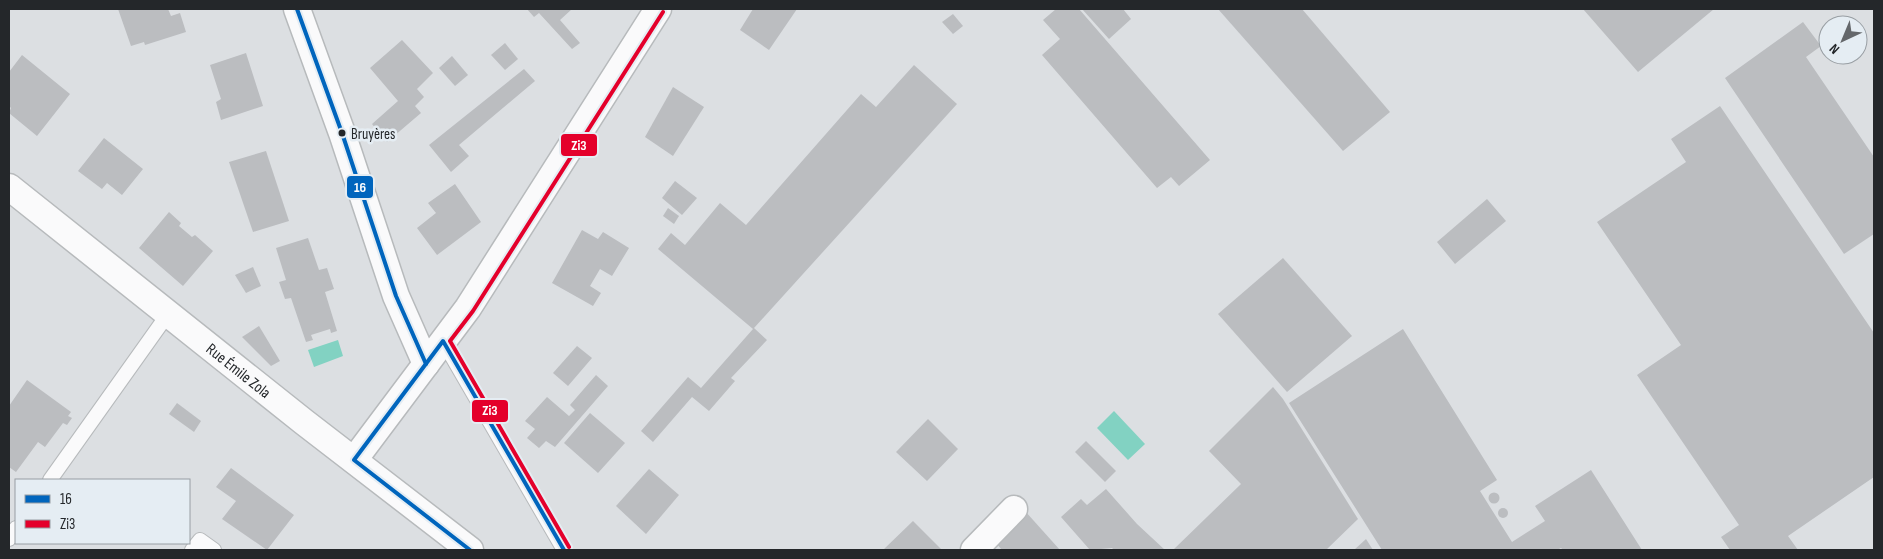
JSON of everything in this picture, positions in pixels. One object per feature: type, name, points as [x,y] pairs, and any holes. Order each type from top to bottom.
[{"type":"street","points":[[297,9],[342,133],[396,296],[426,364]]},
{"type":"street","points":[[354,460],[468,308],[658,9]]},
{"type":"street","name":"Rue Émile Zola","points":[[9,187],[470,550]]},
{"type":"street","points":[[974,550],[1014,509]]},
{"type":"lane","points":[[51,479],[168,314]]},
{"type":"lane","points":[[443,341],[564,550]]},
{"type":"lane","points":[[192,550],[200,540],[214,550]]},
{"type":"shaded area","points":[[338,340],[343,356],[314,367],[308,350]]},
{"type":"shaded area","points":[[1114,411],[1145,444],[1128,460],[1097,428]]},
{"type":"building","points":[[118,9],[168,9],[171,16],[180,13],[186,32],[145,45],[144,42],[131,46]]},
{"type":"building","points":[[527,9],[572,9],[560,20],[580,43],[572,49],[539,13],[534,17]]},
{"type":"building","points":[[753,9],[797,9],[769,50],[740,30]]},
{"type":"building","points":[[1056,9],[1079,9],[1210,160],[1179,186],[1171,177],[1157,188],[1042,55],[1060,39],[1043,20]]},
{"type":"building","points":[[1082,9],[1123,9],[1131,19],[1109,39]]},
{"type":"building","points":[[1218,9],[1302,9],[1390,112],[1343,151]]},
{"type":"building","points":[[1583,9],[1714,9],[1638,72]]},
{"type":"building","points":[[953,14],[963,26],[953,34],[942,22]]},
{"type":"building","points":[[1803,22],[1818,42],[1818,48],[1806,57],[1874,157],[1874,234],[1844,254],[1725,78]]},
{"type":"building","points":[[402,40],[433,73],[417,89],[424,97],[415,106],[421,113],[387,142],[372,124],[398,101],[370,68]]},
{"type":"building","points":[[505,43],[518,59],[505,70],[491,55]]},
{"type":"building","points":[[246,53],[263,106],[221,120],[216,102],[221,99],[210,65]]},
{"type":"building","points":[[22,55],[70,94],[37,136],[9,113],[11,108],[9,106],[9,72]]},
{"type":"building","points":[[452,56],[468,75],[455,86],[439,68]]},
{"type":"building","points":[[914,65],[957,104],[754,328],[767,340],[731,378],[735,381],[709,411],[692,397],[653,442],[641,431],[688,377],[701,388],[753,329],[658,249],[671,233],[685,245],[720,203],[746,225],[861,94],[876,107]]},
{"type":"building","points":[[524,69],[535,81],[459,145],[469,156],[451,172],[429,145]]},
{"type":"building","points":[[673,87],[704,107],[673,156],[645,137]]},
{"type":"building","points":[[1720,106],[1874,333],[1874,477],[1788,536],[1798,550],[1730,550],[1721,537],[1739,525],[1637,375],[1681,345],[1597,222],[1686,162],[1671,139]]},
{"type":"building","points":[[104,138],[143,169],[122,195],[107,183],[102,189],[78,171]]},
{"type":"building","points":[[266,151],[289,221],[253,232],[229,162]]},
{"type":"building","points":[[675,181],[697,198],[682,215],[662,198]]},
{"type":"building","points":[[455,184],[481,222],[437,255],[417,228],[436,213],[428,203]]},
{"type":"building","points":[[1487,199],[1506,221],[1455,264],[1437,242]]},
{"type":"building","points":[[668,208],[679,216],[674,224],[663,216]]},
{"type":"building","points":[[169,212],[181,223],[179,226],[192,237],[195,235],[213,251],[183,286],[139,248]]},
{"type":"building","points":[[582,230],[598,239],[603,232],[629,248],[612,276],[600,269],[590,286],[601,293],[593,306],[552,283]]},
{"type":"building","points":[[308,238],[319,270],[327,268],[334,289],[325,292],[337,331],[331,333],[330,329],[311,335],[313,340],[306,342],[291,298],[285,299],[279,282],[286,280],[276,248]]},
{"type":"building","points":[[1283,258],[1352,336],[1287,392],[1218,314]]},
{"type":"building","points":[[253,267],[261,286],[246,293],[235,275]]},
{"type":"building","points":[[259,326],[280,361],[271,366],[242,337]]},
{"type":"building","points":[[1403,329],[1497,480],[1480,491],[1512,542],[1545,521],[1535,506],[1591,470],[1642,550],[1563,550],[1561,548],[1557,550],[1382,550],[1289,403]]},
{"type":"building","points":[[577,346],[592,358],[568,386],[553,373]]},
{"type":"building","points":[[596,375],[608,386],[555,447],[546,441],[539,448],[527,438],[535,429],[525,421],[547,397],[569,416],[575,410],[570,405]]},
{"type":"building","points":[[27,380],[71,412],[68,416],[72,418],[67,425],[63,423],[45,447],[38,442],[16,472],[9,467],[9,406]]},
{"type":"building","points":[[1273,387],[1283,399],[1358,519],[1326,550],[1173,550],[1241,484],[1209,451]]},
{"type":"building","points":[[177,403],[201,421],[194,432],[169,414]]},
{"type":"building","points":[[590,413],[625,443],[598,473],[564,443]]},
{"type":"building","points":[[928,419],[958,449],[927,481],[896,452]]},
{"type":"building","points":[[1086,441],[1116,471],[1105,482],[1075,452]]},
{"type":"building","points":[[231,468],[294,515],[267,550],[222,519],[236,501],[216,487]]},
{"type":"building","points":[[649,469],[679,495],[646,534],[616,506]]},
{"type":"building","points":[[1106,489],[1137,524],[1165,550],[1114,550],[1112,548],[1090,550],[1061,517],[1081,499],[1087,505]]},
{"type":"building","points":[[1492,493],[1496,493],[1499,498],[1498,502],[1492,503],[1489,500],[1489,496]]},
{"type":"building","points":[[1501,508],[1505,508],[1508,513],[1507,517],[1501,518],[1498,515],[1498,511]]},
{"type":"building","points":[[1025,511],[1060,550],[1002,550],[995,542]]},
{"type":"building","points":[[913,521],[940,550],[883,550]]},
{"type":"building","points":[[1366,539],[1373,550],[1354,550]]},
{"type":"transit line","name":"16","points":[[297,9],[342,133],[396,296],[426,364]]},
{"type":"transit line","name":"Zi3","points":[[569,547],[450,341],[473,311],[663,12]]},
{"type":"transit line","name":"16","points":[[470,550],[354,460],[443,341],[564,550]]},
{"type":"place","name":"Bruyères","points":[[342,133]]}]
